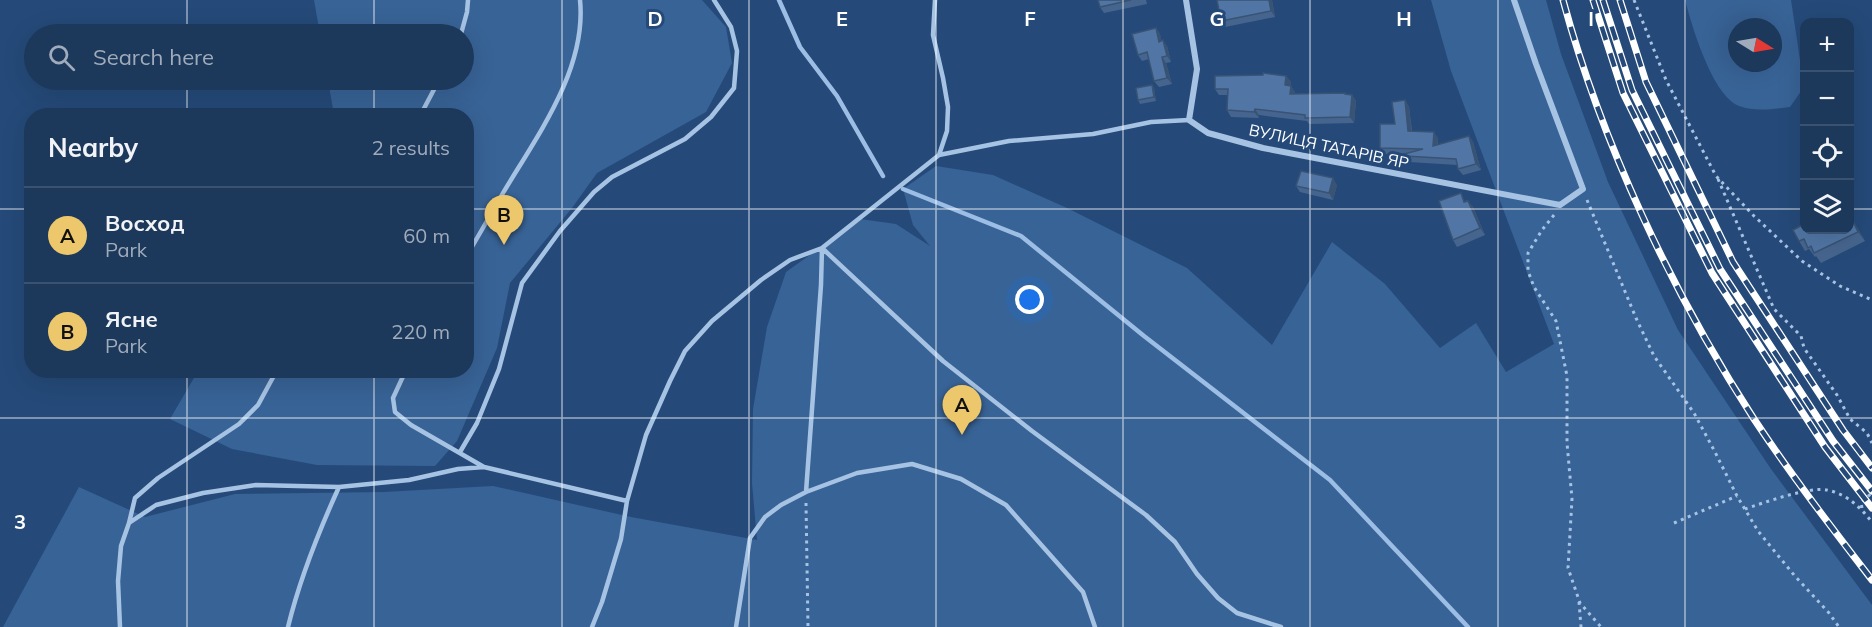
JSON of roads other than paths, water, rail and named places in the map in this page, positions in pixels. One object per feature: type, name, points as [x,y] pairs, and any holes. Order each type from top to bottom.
[{"type":"street","points":[[1186,0],[1197,69],[1189,120]]},
{"type":"street","name":"ВУЛИЦЯ ТАТАРІВ ЯР","points":[[1189,120],[1208,134],[1263,148],[1560,206],[1583,189],[1536,64],[1515,0]]},
{"type":"lane","points":[[464,24],[468,0]]},
{"type":"lane","points":[[474,243],[564,86],[576,48],[581,12],[580,0]]},
{"type":"lane","points":[[460,452],[477,423],[499,369],[522,283],[560,231],[594,192],[612,177],[685,139],[711,117],[734,88],[737,51],[731,27],[714,0]]},
{"type":"lane","points":[[935,0],[933,35],[948,107],[947,131],[939,155]]},
{"type":"lane","points":[[424,108],[434,90]]},
{"type":"lane","points":[[592,627],[621,539],[627,501],[646,435],[685,351],[712,321],[761,280],[790,260],[822,248],[939,155],[1009,141],[1093,134],[1151,122],[1189,120]]},
{"type":"lane","points":[[806,492],[822,248]]},
{"type":"lane","points":[[822,248],[943,361],[1032,431],[1146,514],[1175,542],[1197,574],[1218,598],[1237,613],[1281,627]]},
{"type":"lane","points":[[120,627],[118,581],[120,546],[135,498],[158,478],[239,424],[258,405],[273,378]]},
{"type":"lane","points":[[402,378],[393,398],[395,412],[411,425],[484,466],[627,501]]},
{"type":"lane","points":[[736,627],[750,538],[765,517],[781,505],[806,492],[856,473],[912,464],[961,479],[1006,505],[1083,592],[1095,627]]},
{"type":"lane","points":[[129,523],[156,505],[203,493],[256,485],[339,487],[409,480],[458,468],[484,466]]},
{"type":"lane","points":[[288,627],[293,604],[313,544],[339,487]]},
{"type":"waterway","points":[[779,0],[800,47],[837,96],[883,176]]},
{"type":"waterway","points":[[903,189],[1021,236],[1144,336],[1330,480],[1468,627]]},
{"type":"railway","points":[[1563,0],[1579,54],[1619,163],[1695,321],[1768,440],[1872,580]]},
{"type":"railway","points":[[1593,0],[1623,93],[1712,273],[1825,447],[1872,508]]},
{"type":"railway","points":[[1603,0],[1632,90],[1720,269],[1833,441],[1872,491]]},
{"type":"railway","points":[[1620,0],[1646,82],[1733,262],[1843,430],[1872,468]]},
{"type":"place","name":"Ясне","points":[[504,245]]},
{"type":"place","name":"Восход","points":[[962,435]]}]
